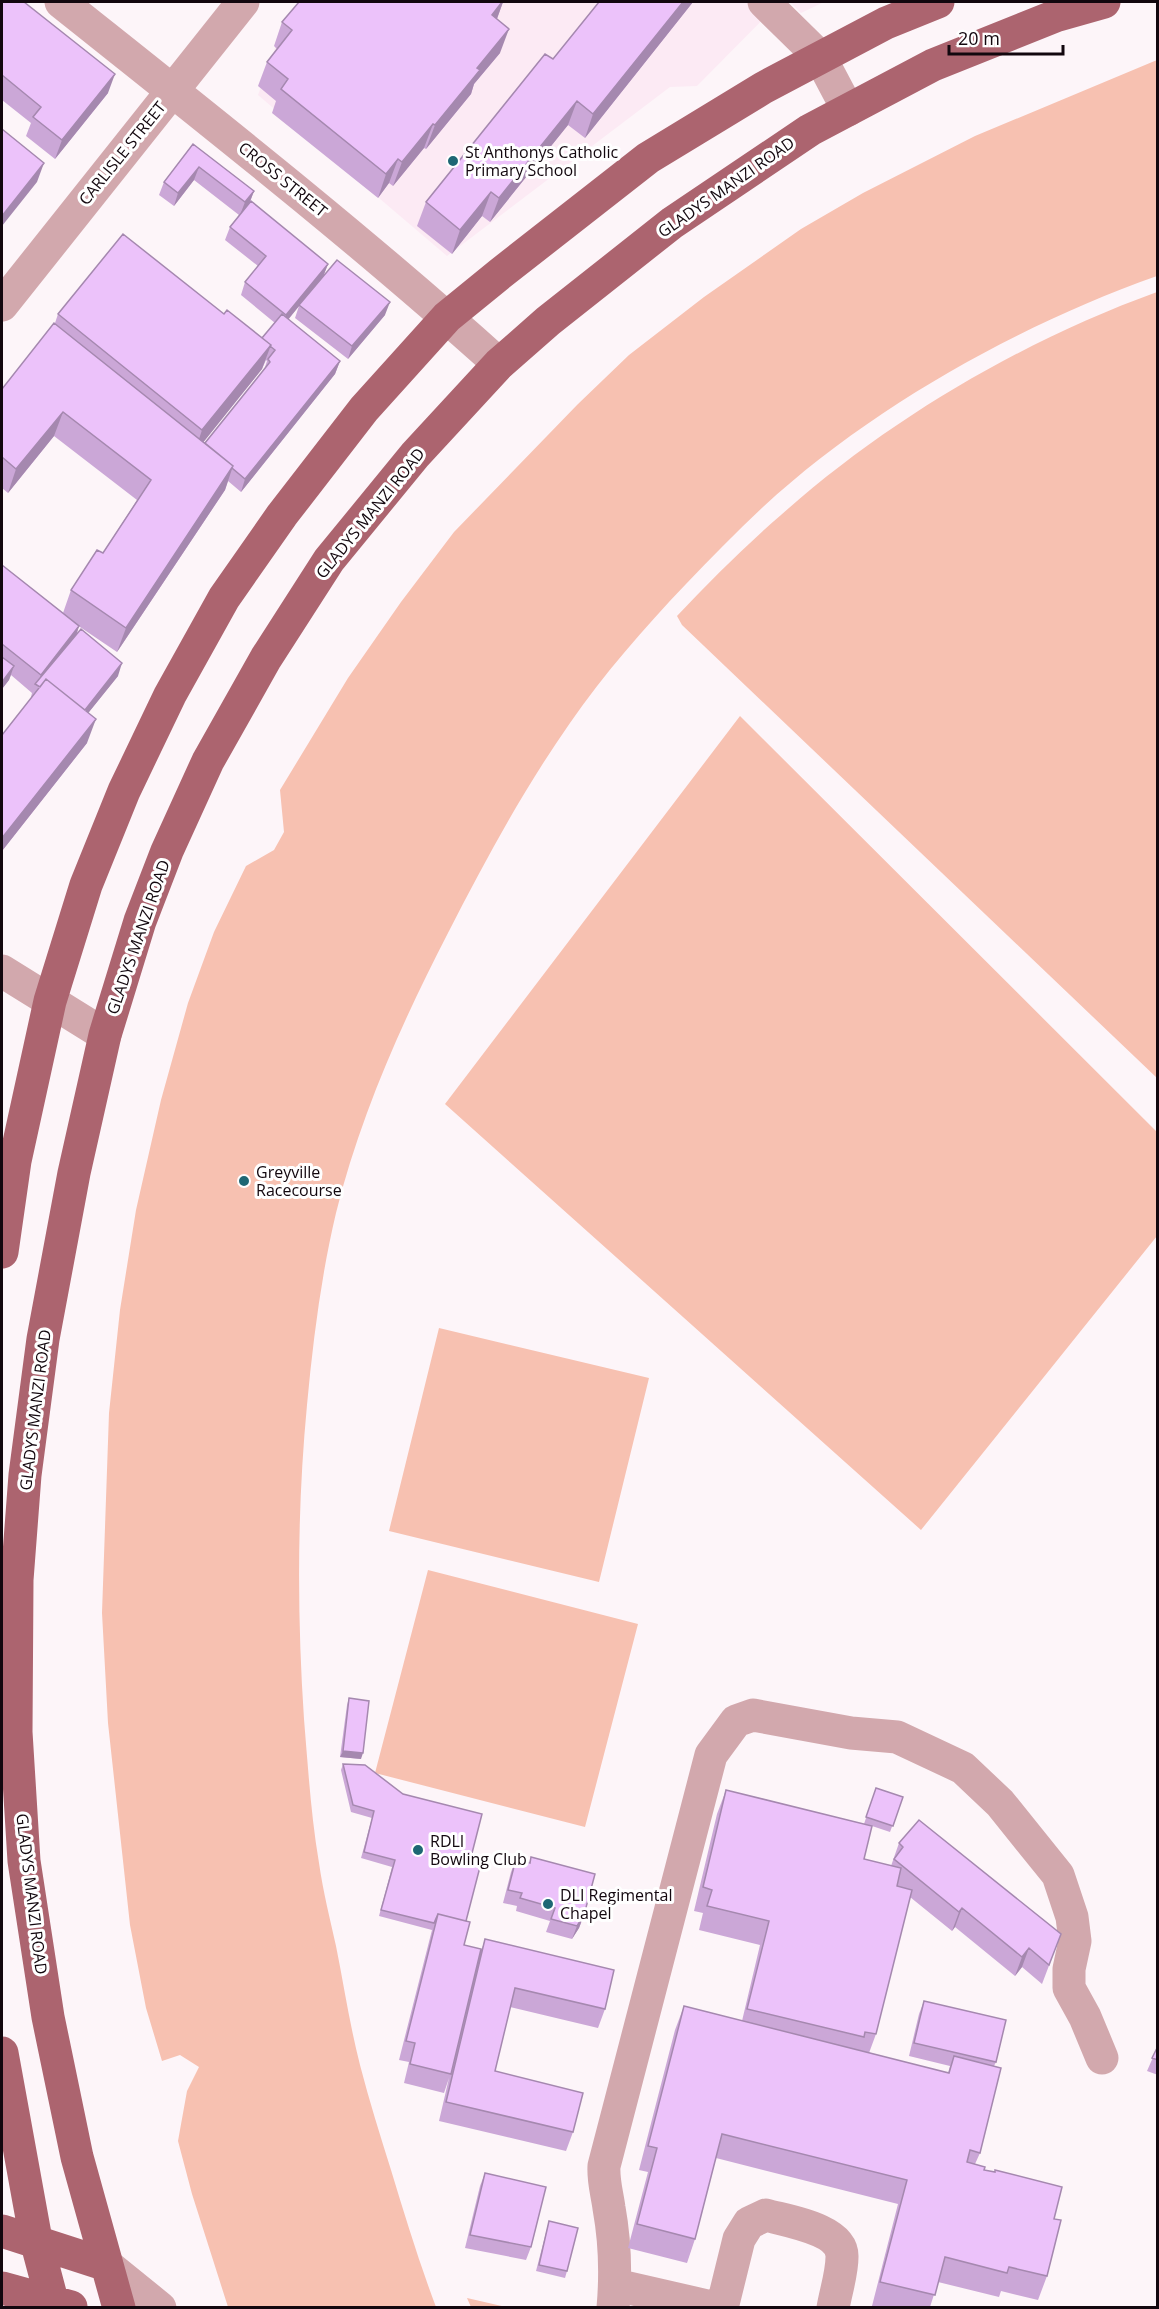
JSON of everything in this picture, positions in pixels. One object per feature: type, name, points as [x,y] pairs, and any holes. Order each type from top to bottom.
[{"type":"main road","points":[[2,1252],[8,1169],[50,1001],[86,885],[124,791],[171,694],[224,598],[282,515],[364,410],[447,316],[648,158],[763,88],[820,57],[885,23],[938,2]]},
{"type":"main road","name":"GLADYS MANZI ROAD","points":[[119,2307],[82,2178],[48,2017],[24,1861],[16,1732],[17,1580],[25,1475],[45,1328],[74,1173],[105,1035],[140,921],[167,851],[208,761],[266,658],[329,560],[415,455],[500,363],[548,321],[672,223],[810,130],[933,65],[1058,15],[1104,2]]},
{"type":"main road","points":[[2,2053],[36,2241],[60,2306]]},
{"type":"main road","points":[[2,2231],[108,2265]]},
{"type":"main road","points":[[2,2288],[60,2306]]},
{"type":"street","name":"CROSS STREET","points":[[61,2],[447,316],[500,363]]},
{"type":"street","name":"CARLISLE STREET","points":[[2,305],[243,2]]},
{"type":"street","points":[[764,2],[820,57],[848,110]]},
{"type":"street","points":[[2,971],[105,1035]]},
{"type":"street","points":[[716,2307],[614,2296],[616,2274],[609,2208],[603,2179],[604,2166],[711,1755],[736,1721],[753,1715],[851,1733],[897,1737],[963,1768],[1000,1803],[1058,1875],[1072,1917],[1075,1941],[1069,1970],[1069,1988],[1085,2017],[1102,2058]]},
{"type":"street","points":[[722,2307],[739,2239],[749,2223],[766,2215],[827,2233],[837,2243],[843,2255],[833,2307]]},
{"type":"street","points":[[108,2265],[160,2307]]},
{"type":"shaded area","name":"St Anthonys Catholic Primary School","points":[[311,2],[780,2],[697,86],[670,87],[447,256],[258,95],[276,45]]},
{"type":"shaded area","points":[[790,2],[824,2],[801,13]]},
{"type":"shaded area","name":"Greyville Racecourse","points":[[1157,60],[1157,276],[1105,296],[1000,344],[899,403],[805,470],[714,555],[655,617],[611,669],[570,723],[536,774],[490,853],[448,933],[414,1001],[384,1070],[357,1141],[336,1213],[315,1333],[304,1444],[300,1522],[299,1601],[302,1680],[308,1773],[316,1845],[353,2036],[363,2078],[412,2239],[436,2307],[228,2307],[192,2194],[178,2141],[187,2091],[199,2067],[180,2055],[162,2061],[146,2008],[130,1925],[108,1723],[102,1613],[109,1413],[120,1310],[136,1210],[161,1100],[188,1003],[214,932],[246,866],[274,850],[284,832],[280,790],[348,678],[401,602],[454,532],[578,404],[629,355],[704,297],[801,229],[863,193],[975,136]]},
{"type":"shaded area","points":[[1158,292],[1157,1078],[682,625],[677,616],[727,564],[781,515],[866,447],[912,415],[1007,359],[1056,334]]},
{"type":"shaded area","points":[[740,716],[1157,1132],[1157,1236],[921,1530],[445,1104]]},
{"type":"shaded area","points":[[439,1328],[649,1378],[599,1582],[389,1531]]},
{"type":"shaded area","points":[[428,1570],[638,1624],[585,1827],[375,1773]]},
{"type":"shaded area","points":[[467,2298],[506,2307],[471,2307]]},
{"type":"building","points":[[2,2],[24,2],[115,74],[62,140],[33,117],[41,107],[2,75]]},
{"type":"building","points":[[299,2],[502,2],[492,15],[509,29],[477,68],[480,70],[435,125],[433,124],[402,162],[398,159],[386,174],[281,89],[288,79],[267,62],[292,30],[282,22]]},
{"type":"building","points":[[599,2],[683,2],[593,114],[577,101],[499,198],[491,192],[460,230],[426,202],[545,54],[553,59]]},
{"type":"building","points":[[2,129],[44,163],[2,216]]},
{"type":"building","points":[[193,144],[254,191],[245,202],[199,167],[178,193],[164,182]]},
{"type":"building","points":[[251,201],[328,264],[286,315],[245,282],[266,256],[230,227]]},
{"type":"building","points":[[123,234],[224,314],[227,310],[271,345],[202,430],[58,314]]},
{"type":"building","points":[[337,260],[390,302],[352,346],[299,305]]},
{"type":"building","points":[[282,314],[340,361],[245,479],[205,443],[270,362],[268,359],[275,350],[262,338]]},
{"type":"building","points":[[54,323],[233,466],[126,628],[71,590],[97,550],[103,553],[151,480],[63,412],[16,469],[2,457],[2,389]]},
{"type":"building","points":[[2,565],[79,626],[41,675],[2,644]]},
{"type":"building","points":[[81,629],[122,663],[85,710],[46,679],[40,687],[35,684]]},
{"type":"building","points":[[2,657],[14,666],[2,682]]},
{"type":"building","points":[[46,679],[96,719],[2,838],[2,735]]},
{"type":"building","points":[[349,1698],[369,1701],[363,1753],[343,1751]]},
{"type":"building","name":"RDLI Bowling Club","points":[[343,1764],[365,1765],[403,1794],[482,1814],[470,1861],[481,1863],[466,1921],[438,1914],[434,1923],[381,1910],[395,1860],[364,1852],[374,1811],[353,1805]]},
{"type":"building","points":[[876,1788],[903,1797],[893,1826],[866,1817]]},
{"type":"building","points":[[726,1790],[872,1826],[864,1859],[901,1868],[897,1886],[912,1890],[876,2034],[865,2032],[864,2037],[747,2009],[769,1921],[707,1906],[712,1890],[703,1887]]},
{"type":"building","points":[[919,1820],[1061,1934],[1049,1965],[1029,1948],[1022,1957],[962,1908],[959,1912],[894,1859],[903,1847],[899,1843]]},
{"type":"building","name":"DLI Regimental Chapel","points":[[531,1857],[595,1874],[584,1915],[577,1926],[551,1919],[555,1908],[520,1898],[522,1893],[508,1890],[516,1859],[530,1863]]},
{"type":"building","points":[[438,1914],[470,1922],[464,1945],[481,1949],[451,2074],[410,2064],[415,2043],[406,2041]]},
{"type":"building","points":[[485,1939],[614,1970],[605,2009],[515,1988],[495,2071],[583,2093],[573,2132],[446,2102]]},
{"type":"building","points":[[924,2001],[1006,2020],[996,2062],[914,2043]]},
{"type":"building","points":[[684,2006],[949,2073],[954,2056],[1001,2068],[980,2153],[970,2150],[967,2162],[985,2167],[984,2170],[995,2172],[995,2170],[1062,2187],[1054,2219],[1061,2220],[1047,2276],[1009,2267],[1007,2273],[945,2257],[935,2295],[880,2282],[907,2180],[722,2134],[695,2239],[637,2224],[657,2148],[648,2146]]},
{"type":"building","points":[[1158,2046],[1158,2060],[1152,2058]]},
{"type":"building","points":[[485,2173],[546,2187],[531,2247],[470,2235]]},
{"type":"building","points":[[549,2221],[578,2228],[567,2271],[539,2265]]},
{"type":"place","name":"St Anthonys Catholic Primary School","points":[[453,161]]},
{"type":"place","name":"Greyville Racecourse","points":[[244,1181]]},
{"type":"place","name":"RDLI Bowling Club","points":[[418,1850]]},
{"type":"place","name":"DLI Regimental Chapel","points":[[548,1904]]}]
